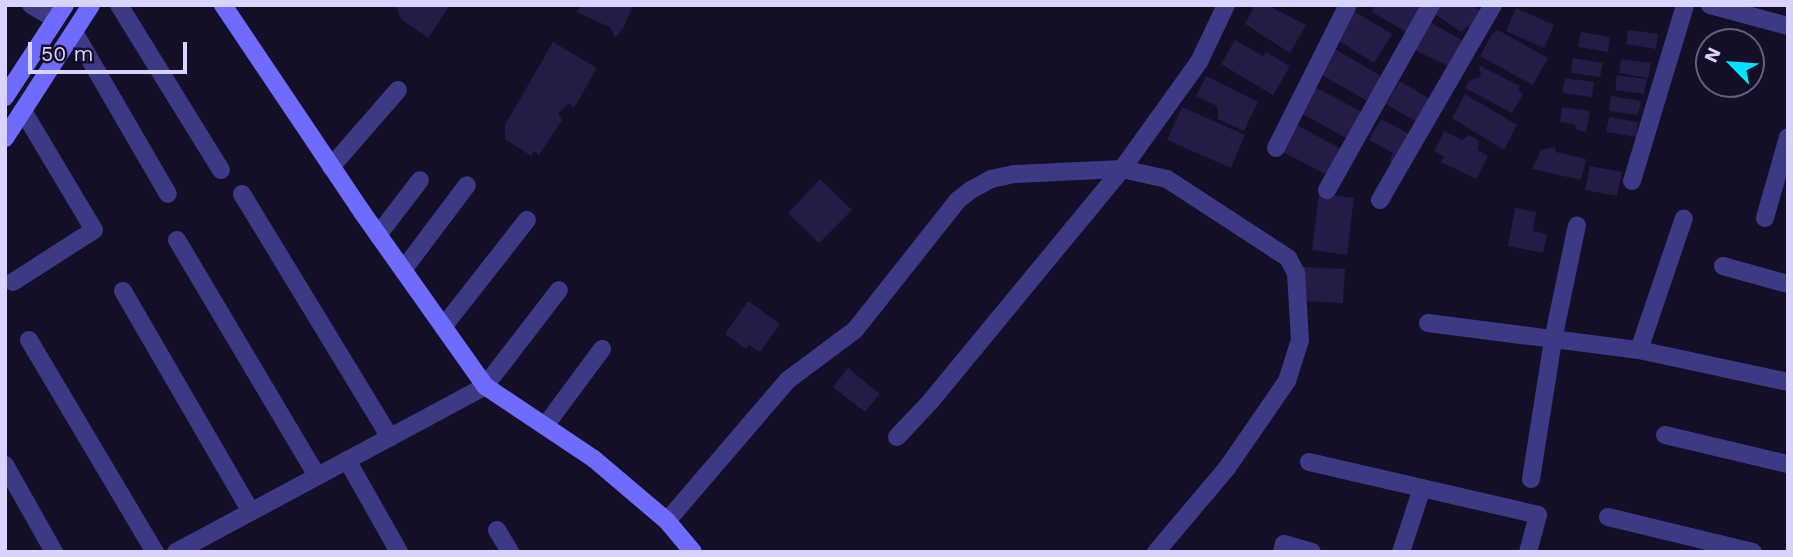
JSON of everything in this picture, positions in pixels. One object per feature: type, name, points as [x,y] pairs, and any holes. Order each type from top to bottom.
[{"type":"street","points":[[5,97],[60,12],[32,5]]},
{"type":"street","points":[[5,138],[91,5]]},
{"type":"street","points":[[119,5],[221,170]]},
{"type":"street","points":[[223,5],[331,167],[485,386],[594,459],[667,521],[685,547]]},
{"type":"street","points":[[897,437],[930,402],[1122,169],[1199,62],[1226,5]]},
{"type":"street","points":[[1276,148],[1348,5]]},
{"type":"street","points":[[1327,190],[1431,5]]},
{"type":"street","points":[[1380,200],[1493,5]]},
{"type":"street","points":[[1632,181],[1685,5]]},
{"type":"street","points":[[1714,6],[1788,26]]},
{"type":"street","points":[[74,32],[168,194]]},
{"type":"street","points":[[331,167],[398,90]]},
{"type":"street","points":[[13,282],[94,230],[23,111]]},
{"type":"street","points":[[1765,218],[1788,137]]},
{"type":"street","points":[[667,521],[788,380],[855,330],[964,195],[991,179],[1014,174],[1122,169],[1167,179],[1288,258],[1296,273],[1300,340],[1287,381],[1227,468],[1156,552]]},
{"type":"street","points":[[378,235],[420,180]]},
{"type":"street","points":[[403,270],[467,185]]},
{"type":"street","points":[[242,194],[390,437]]},
{"type":"street","points":[[1639,349],[1684,218]]},
{"type":"street","points":[[443,327],[527,220]]},
{"type":"street","points":[[1531,479],[1553,341],[1577,225]]},
{"type":"street","points":[[177,240],[317,476]]},
{"type":"street","points":[[1723,266],[1788,284]]},
{"type":"street","points":[[176,552],[485,386],[559,290]]},
{"type":"street","points":[[123,292],[251,512]]},
{"type":"street","points":[[1428,323],[1553,341],[1639,349],[1788,382]]},
{"type":"street","points":[[29,340],[155,552]]},
{"type":"street","points":[[545,426],[602,349]]},
{"type":"street","points":[[1665,435],[1788,464]]},
{"type":"street","points":[[347,460],[399,552]]},
{"type":"street","points":[[1309,462],[1538,515],[1528,552]]},
{"type":"street","points":[[5,465],[54,552]]},
{"type":"street","points":[[1401,552],[1422,488]]},
{"type":"street","points":[[1608,517],[1753,552]]},
{"type":"street","points":[[497,530],[510,552]]},
{"type":"street","points":[[1282,552],[1284,544],[1312,552]]},
{"type":"building","points":[[396,5],[450,5],[428,38],[401,19]]},
{"type":"building","points":[[581,5],[633,5],[624,27],[615,38],[611,28],[577,12]]},
{"type":"building","points":[[1255,5],[1267,5],[1306,25],[1290,53],[1245,24]]},
{"type":"building","points":[[1375,5],[1422,5],[1408,33],[1372,12]]},
{"type":"building","points":[[1436,5],[1472,6],[1489,15],[1478,36],[1468,26],[1461,32],[1432,12]]},
{"type":"building","points":[[1516,8],[1554,25],[1544,48],[1506,31]]},
{"type":"building","points":[[1350,9],[1392,34],[1374,63],[1333,37]]},
{"type":"building","points":[[1428,21],[1469,44],[1457,70],[1414,50]]},
{"type":"building","points":[[1498,30],[1548,58],[1533,85],[1480,56],[1492,34]]},
{"type":"building","points":[[1628,30],[1658,34],[1656,49],[1626,44]]},
{"type":"building","points":[[1581,32],[1610,37],[1608,52],[1578,47]]},
{"type":"building","points":[[1235,40],[1263,56],[1266,52],[1290,66],[1273,95],[1221,64]]},
{"type":"building","points":[[553,42],[597,68],[574,108],[569,103],[558,114],[562,120],[539,155],[534,151],[531,156],[505,139],[505,125]]},
{"type":"building","points":[[1335,49],[1383,77],[1369,102],[1320,74]]},
{"type":"building","points":[[1573,58],[1603,63],[1600,77],[1571,73]]},
{"type":"building","points":[[1621,59],[1651,63],[1648,78],[1619,73]]},
{"type":"building","points":[[1479,65],[1520,86],[1518,90],[1523,94],[1512,113],[1465,88],[1469,81],[1481,76]]},
{"type":"building","points":[[1617,75],[1647,79],[1644,94],[1615,90]]},
{"type":"building","points":[[1206,76],[1258,102],[1244,131],[1218,119],[1217,106],[1196,96]]},
{"type":"building","points":[[1565,78],[1594,82],[1592,97],[1562,93]]},
{"type":"building","points":[[1400,81],[1443,107],[1430,130],[1386,104]]},
{"type":"building","points":[[1313,86],[1362,112],[1348,139],[1299,112]]},
{"type":"building","points":[[1465,94],[1517,125],[1504,150],[1452,118]]},
{"type":"building","points":[[1611,96],[1641,101],[1638,115],[1609,111]]},
{"type":"building","points":[[1182,107],[1245,135],[1231,168],[1167,140]]},
{"type":"building","points":[[1562,107],[1590,111],[1586,132],[1577,130],[1574,124],[1560,122]]},
{"type":"building","points":[[1609,117],[1638,122],[1636,137],[1606,132]]},
{"type":"building","points":[[1381,119],[1419,139],[1404,169],[1389,162],[1393,153],[1369,140]]},
{"type":"building","points":[[1297,125],[1341,149],[1327,175],[1283,152]]},
{"type":"building","points":[[1444,131],[1462,140],[1469,135],[1479,141],[1478,150],[1488,156],[1476,179],[1441,162],[1444,157],[1434,151]]},
{"type":"building","points":[[1555,147],[1556,152],[1586,159],[1581,180],[1532,169],[1541,150]]},
{"type":"building","points":[[1590,166],[1622,172],[1617,196],[1585,190]]},
{"type":"building","points":[[820,179],[852,210],[819,243],[788,213]]},
{"type":"building","points":[[1319,193],[1354,198],[1347,255],[1312,250]]},
{"type":"building","points":[[1515,208],[1536,212],[1533,231],[1547,234],[1543,253],[1508,246]]},
{"type":"building","points":[[1303,267],[1345,269],[1343,303],[1302,301]]},
{"type":"building","points":[[748,301],[780,324],[760,352],[749,345],[746,349],[725,334]]},
{"type":"building","points":[[848,368],[880,394],[865,412],[833,387]]}]
